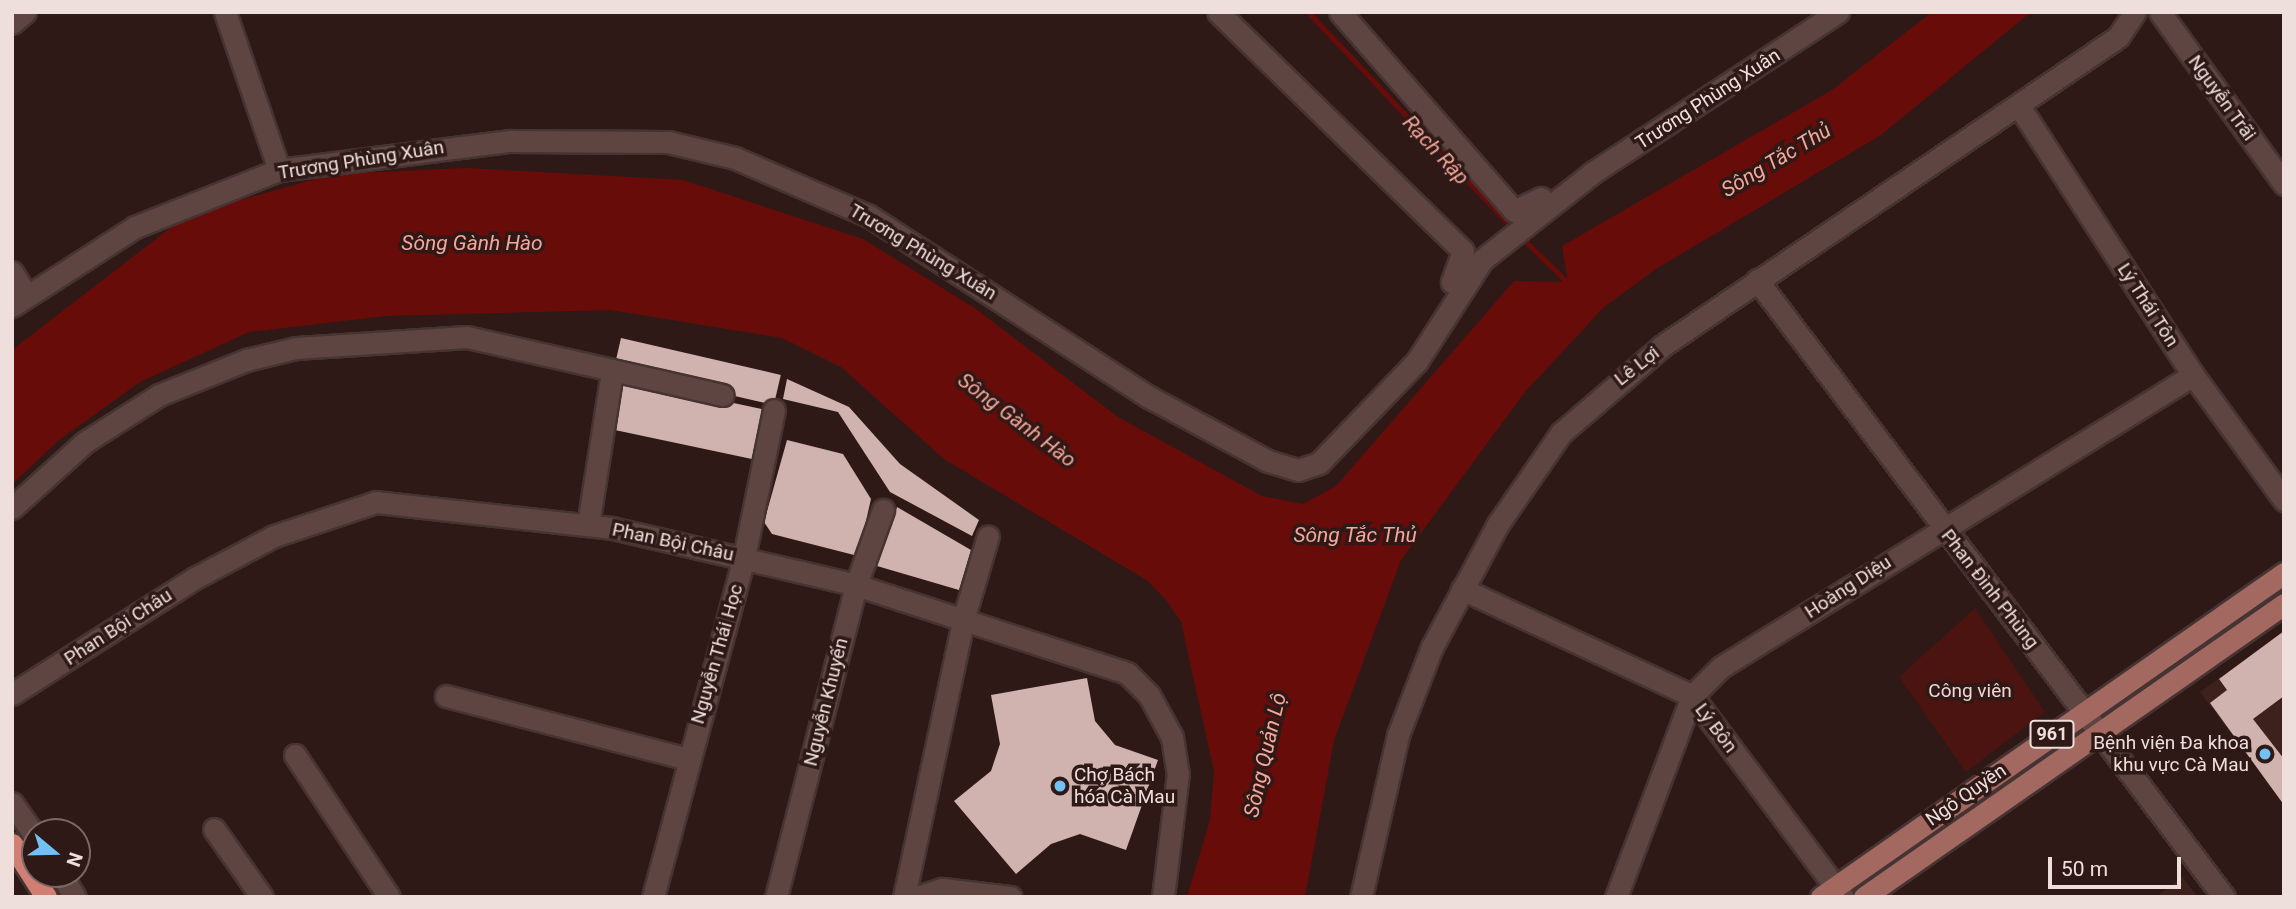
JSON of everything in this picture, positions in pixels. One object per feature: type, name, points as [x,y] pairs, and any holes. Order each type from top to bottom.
[{"type":"highway","points":[[12,844],[46,897]]},
{"type":"main road","name":"Ngô Quyền","points":[[1833,893],[2084,712],[2284,573]]},
{"type":"main road","name":"Ngô Quyền","points":[[1864,897],[2284,604]]},
{"type":"street","points":[[12,23],[25,12]]},
{"type":"street","points":[[225,12],[278,170]]},
{"type":"street","points":[[1217,12],[1463,251],[1433,336]]},
{"type":"street","points":[[1340,12],[1514,211],[1575,174],[1585,179]]},
{"type":"street","name":"Trương Phùng Xuân","points":[[20,301],[135,228],[278,170],[521,140],[638,140],[710,150],[869,216],[1149,397],[1268,461],[1298,470],[1319,463],[1363,421],[1433,336],[1482,260],[1585,179],[1838,12]]},
{"type":"street","name":"Lê Lợi","points":[[1361,897],[1398,735],[1462,589],[1561,433],[1618,380],[1757,280],[2020,106],[2118,37],[2135,12]]},
{"type":"street","name":"Nguyễn Trãi","points":[[2160,12],[2284,184]]},
{"type":"street","name":"Lý Thái Tôn","points":[[2020,106],[2193,375],[2284,500]]},
{"type":"street","points":[[12,272],[20,301]]},
{"type":"street","name":"Phan Đình Phùng","points":[[1757,280],[1941,527],[2224,897]]},
{"type":"street","points":[[12,508],[110,424],[184,383],[271,354],[373,340],[467,337],[723,395]]},
{"type":"street","points":[[589,524],[612,371]]},
{"type":"street","name":"Hoàng Diệu","points":[[1616,897],[1692,696],[1721,667],[1941,527],[2193,375]]},
{"type":"street","name":"Nguyễn Thái Học","points":[[653,897],[687,758],[744,557],[774,410]]},
{"type":"street","name":"Phan Bội Châu","points":[[12,694],[195,578],[274,536],[376,502],[589,524],[744,557],[856,585],[1100,660],[1127,673],[1149,695],[1172,737],[1178,773],[1163,897]]},
{"type":"street","name":"Nguyễn Khuyến","points":[[776,897],[856,585],[883,510]]},
{"type":"street","points":[[904,897],[964,617],[988,536]]},
{"type":"street","name":"Lý Bôn","points":[[1462,589],[1692,696],[1833,893]]},
{"type":"street","points":[[446,696],[687,758]]},
{"type":"street","points":[[295,755],[389,897]]},
{"type":"street","points":[[12,803],[22,818]]},
{"type":"street","points":[[214,829],[262,897]]},
{"type":"street","points":[[917,897],[942,889],[1011,897]]},
{"type":"shaded area","name":"Bệnh viện Đa khoa khu vực Cà Mau","points":[[2284,631],[2284,805],[2200,692]]},
{"type":"shaded area","points":[[2182,877],[2198,897],[2156,897]]},
{"type":"green space","name":"Công viên","points":[[1975,608],[2045,712],[1966,772],[1899,677]]},
{"type":"water","name":"Sông Gành Hào","points":[[1932,12],[2031,12],[1881,135],[1656,269],[1604,307],[1525,392],[1401,560],[1334,740],[1305,897],[1187,897],[1210,820],[1214,771],[1181,622],[1166,600],[1148,581],[944,459],[841,367],[782,338],[610,310],[386,316],[249,332],[140,382],[59,440],[12,484],[12,350],[187,215],[333,174],[467,168],[683,180],[863,239],[976,309],[1118,417],[1262,496],[1303,504],[1336,486],[1514,281],[1568,282],[1562,246],[1832,90]]},
{"type":"building","points":[[621,338],[781,375],[774,405],[614,368]]},
{"type":"building","points":[[616,378],[770,411],[759,461],[605,428]]},
{"type":"building","points":[[787,379],[849,407],[900,464],[979,520],[972,536],[890,492],[838,412],[783,399]]},
{"type":"building","points":[[787,440],[843,454],[871,499],[858,556],[772,534],[764,522]]},
{"type":"building","points":[[897,507],[971,550],[959,590],[877,566]]},
{"type":"building","name":"Bệnh viện Đa khoa khu vực Cà Mau","points":[[2284,631],[2284,696],[2253,719],[2284,759],[2284,805],[2210,703],[2227,690],[2219,679]]},
{"type":"building","name":"Chợ Bách hóa Cà Mau","points":[[1087,678],[1095,721],[1115,745],[1158,760],[1126,850],[1080,834],[1051,844],[1016,874],[954,801],[991,771],[1000,744],[991,695]]},
{"type":"waterway","name":"Rạch Rập","points":[[1308,12],[1513,229]]},
{"type":"waterway","name":"Rạch Rập","points":[[1520,236],[1568,283]]},
{"type":"place","name":"Bệnh viện Đa khoa khu vực Cà Mau","points":[[2265,754]]},
{"type":"place","name":"Chợ Bách hóa Cà Mau","points":[[1060,786]]},
{"type":"water label","name":"Sông Tắc Thủ","points":[[1776,160]]},
{"type":"water label","name":"Sông Tắc Thủ","points":[[1355,535]]},
{"type":"water label","name":"Sông Quản Lộ","points":[[1265,755]]}]
